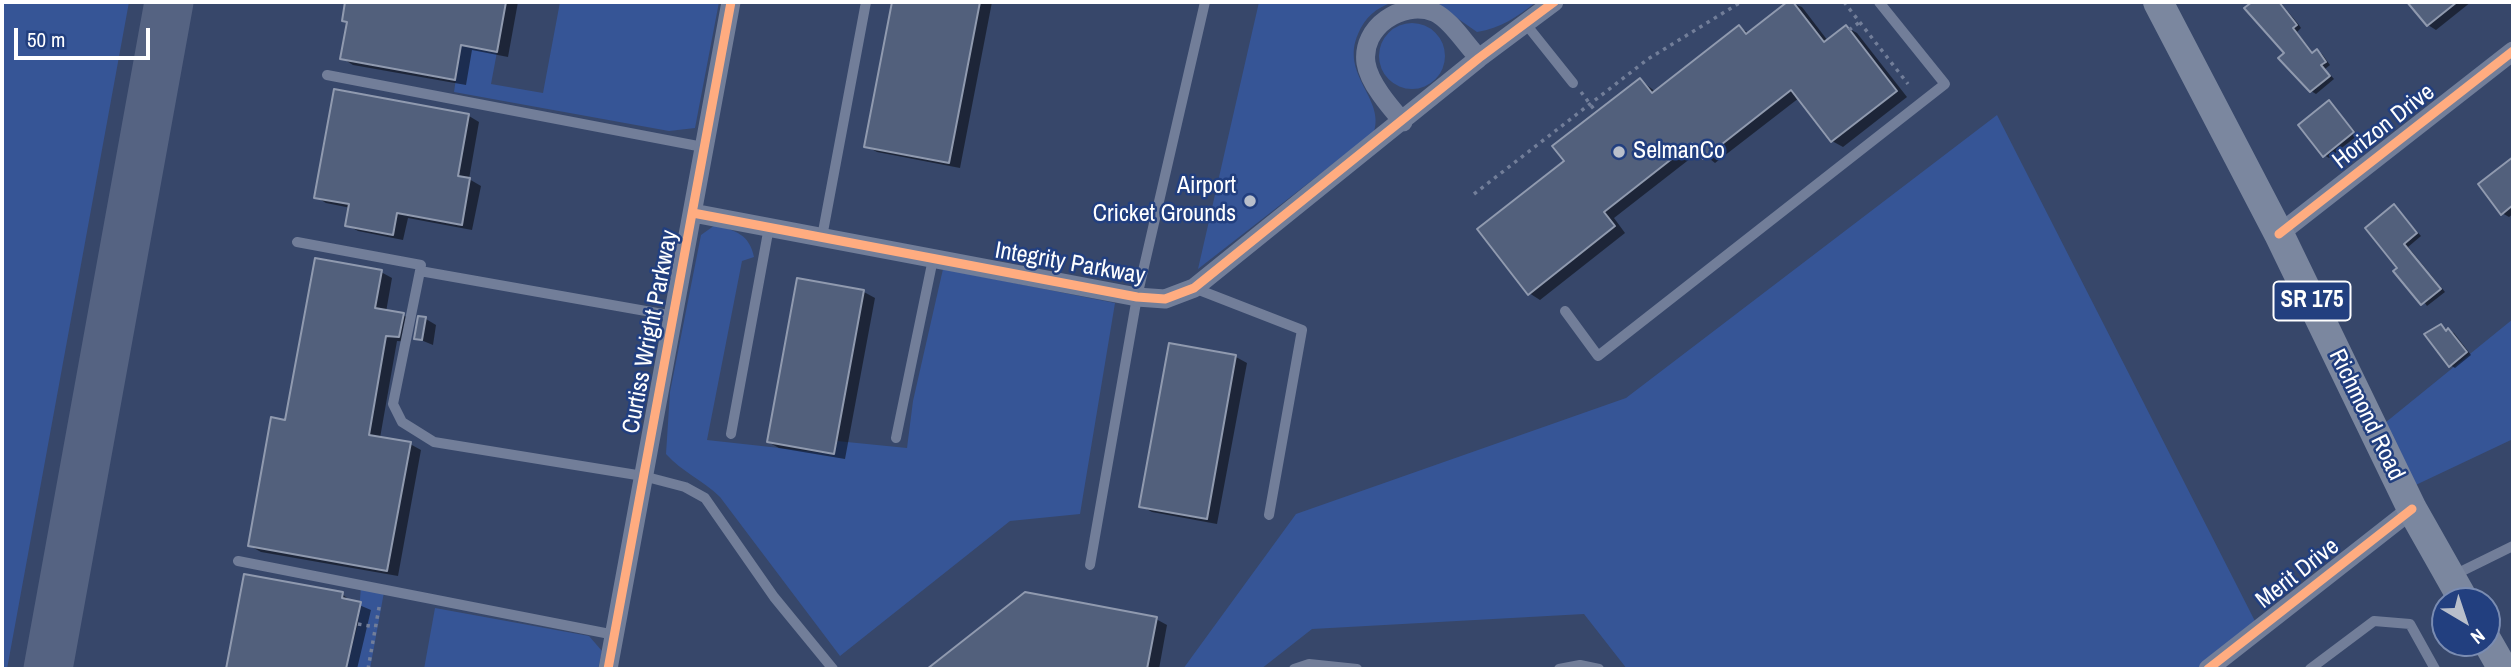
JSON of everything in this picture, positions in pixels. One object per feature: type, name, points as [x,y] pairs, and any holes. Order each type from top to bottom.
[{"type":"main road","name":"Richmond Road","points":[[2158,2],[2280,234],[2412,509],[2456,587]]},
{"type":"street","name":"Curtiss Wright Parkway","points":[[608,669],[731,2]]},
{"type":"street","name":"Integrity Parkway","points":[[693,213],[1137,297],[1166,299],[1194,288],[1479,58],[1554,2]]},
{"type":"street","points":[[1403,122],[1389,106],[1366,64],[1368,40],[1380,23],[1397,12],[1418,7],[1437,13],[1479,58]]},
{"type":"street","name":"Horizon Drive","points":[[2280,234],[2513,51]]},
{"type":"street","name":"Merit Drive","points":[[2208,669],[2412,509]]},
{"type":"lane","points":[[822,237],[866,2]]},
{"type":"lane","points":[[1090,565],[1137,297],[1205,2]]},
{"type":"lane","points":[[1565,311],[1598,356],[1945,83],[1879,2]]},
{"type":"lane","points":[[1525,23],[1573,83]]},
{"type":"lane","points":[[327,75],[703,148]]},
{"type":"lane","points":[[731,434],[769,228]]},
{"type":"lane","points":[[297,242],[421,265],[394,404],[402,422],[434,442],[643,476],[685,487],[705,498],[774,597],[833,669]]},
{"type":"lane","points":[[896,438],[933,259]]},
{"type":"lane","points":[[420,271],[674,316]]},
{"type":"lane","points":[[1194,288],[1301,330],[1269,515]]},
{"type":"lane","points":[[2460,587],[2513,546]]},
{"type":"lane","points":[[239,561],[615,635]]},
{"type":"lane","points":[[2310,669],[2374,621],[2393,620],[2410,624],[2435,669]]},
{"type":"lane","points":[[1294,669],[1309,664],[1357,669]]},
{"type":"lane","points":[[1559,669],[1580,665],[1599,669]]},
{"type":"path","points":[[1474,194],[1648,59],[1741,2]]},
{"type":"path","points":[[1844,2],[1908,84]]},
{"type":"path","points":[[1849,30],[1860,22]]},
{"type":"path","points":[[1573,83],[1596,112]]},
{"type":"path","points":[[368,669],[381,598]]},
{"type":"path","points":[[358,624],[375,627]]},
{"type":"shaded area","points":[[2,2],[129,2],[7,669],[2,669]]},
{"type":"shaded area","points":[[560,2],[719,2],[695,128],[669,131],[454,92],[461,45],[497,52],[491,84],[543,93]]},
{"type":"shaded area","name":"Airport Cricket Grounds","points":[[1259,2],[1393,2],[1376,10],[1368,18],[1358,34],[1354,49],[1358,74],[1374,108],[1374,132],[1198,269]]},
{"type":"shaded area","points":[[1434,2],[1536,2],[1508,21],[1477,32]]},
{"type":"shaded area","points":[[1412,23],[1425,26],[1435,33],[1442,43],[1445,56],[1442,69],[1435,79],[1425,86],[1412,89],[1399,86],[1389,79],[1382,69],[1379,56],[1382,43],[1389,33],[1399,26]]},
{"type":"shaded area","points":[[1997,115],[2259,629],[2208,669],[1627,669],[1584,614],[1312,629],[1261,669],[1183,669],[1296,514],[1626,398]]},
{"type":"shaded area","points":[[715,225],[745,238],[754,257],[742,261],[707,440],[834,454],[837,441],[907,448],[913,401],[943,269],[1115,303],[1080,514],[1010,521],[840,656],[720,497],[666,454],[670,392],[701,235]]},
{"type":"shaded area","points":[[2513,319],[2513,439],[2403,491],[2375,431]]},
{"type":"shaded area","points":[[361,587],[384,592],[370,669],[346,669],[358,624]]},
{"type":"shaded area","points":[[435,608],[589,636],[602,651],[598,669],[424,669]]},
{"type":"building","points":[[345,2],[506,2],[497,52],[461,45],[455,80],[340,59],[347,22],[342,21]]},
{"type":"building","points":[[892,2],[980,2],[949,163],[864,147]]},
{"type":"building","name":"SelmanCo","points":[[1787,2],[1793,2],[1824,42],[1846,25],[1897,91],[1831,142],[1791,90],[1703,159],[1692,143],[1604,212],[1615,226],[1528,295],[1477,229],[1564,161],[1552,146],[1640,78],[1652,93],[1739,25],[1746,34]]},
{"type":"building","points":[[2252,2],[2279,2],[2297,25],[2293,28],[2312,53],[2317,49],[2326,62],[2321,65],[2330,76],[2310,92],[2278,58],[2284,53],[2244,8]]},
{"type":"building","points":[[2407,2],[2457,2],[2427,26]]},
{"type":"building","points":[[334,89],[469,114],[458,176],[470,178],[462,225],[397,213],[393,235],[345,226],[349,204],[314,198]]},
{"type":"building","points":[[2329,100],[2354,132],[2323,157],[2298,125]]},
{"type":"building","points":[[2513,157],[2513,205],[2501,215],[2478,184]]},
{"type":"building","points":[[2394,204],[2417,233],[2404,244],[2441,289],[2421,305],[2393,271],[2397,268],[2365,228]]},
{"type":"building","points":[[315,258],[382,270],[375,308],[404,313],[399,337],[386,336],[369,435],[411,442],[387,571],[248,546],[271,417],[285,420]]},
{"type":"building","points":[[797,278],[864,290],[834,454],[767,442]]},
{"type":"building","points":[[418,316],[426,317],[422,340],[414,339]]},
{"type":"building","points":[[2441,324],[2446,331],[2448,328],[2467,352],[2449,367],[2424,334]]},
{"type":"building","points":[[1169,343],[1236,355],[1207,519],[1139,507]]},
{"type":"building","points":[[244,574],[343,592],[342,598],[361,602],[346,669],[226,669]]},
{"type":"building","points":[[1025,592],[1157,617],[1147,669],[927,669]]},
{"type":"taxiway","points":[[48,669],[169,2]]},
{"type":"cycle path","points":[[608,669],[731,2]]},
{"type":"cycle path","points":[[693,213],[1137,297],[1165,299],[1194,288],[1479,58],[1554,2]]},
{"type":"cycle path","points":[[2279,234],[2513,51]]},
{"type":"cycle path","points":[[2208,669],[2412,509]]},
{"type":"place","name":"SelmanCo","points":[[1619,152]]},
{"type":"place","name":"Airport Cricket Grounds","points":[[1250,201]]}]
